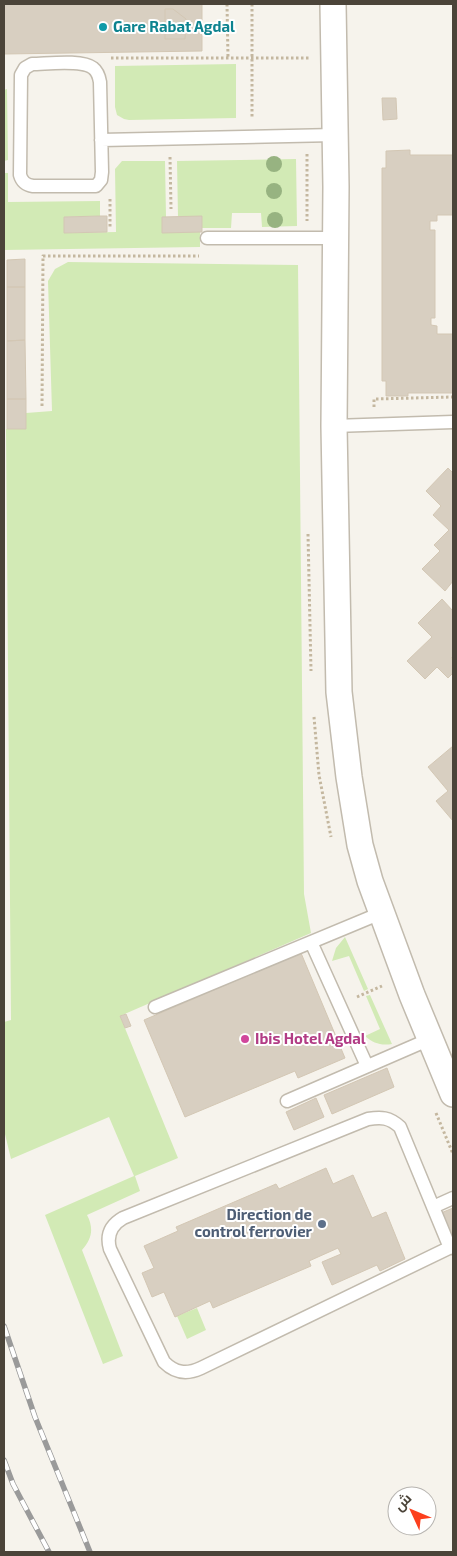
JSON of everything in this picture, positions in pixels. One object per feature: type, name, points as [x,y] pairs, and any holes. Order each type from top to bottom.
[{"type":"street","points":[[333,4],[335,135],[334,426],[339,692],[349,777],[360,846],[382,913],[430,1039],[453,1093]]},
{"type":"lane","points":[[32,64],[79,64],[93,68],[97,72],[100,82],[101,140],[102,176],[96,186],[33,186],[24,183],[20,175],[22,71],[32,64]]},
{"type":"lane","points":[[101,140],[335,135]]},
{"type":"lane","points":[[207,238],[335,238]]},
{"type":"lane","points":[[334,426],[453,422]]},
{"type":"lane","points":[[155,1007],[382,913]]},
{"type":"lane","points":[[311,942],[368,1066]]},
{"type":"lane","points":[[287,1101],[430,1039]]},
{"type":"lane","points":[[381,1117],[388,1118],[400,1127],[433,1207],[452,1247],[193,1372],[185,1373],[177,1372],[164,1362],[109,1244],[110,1231],[122,1218],[368,1119],[381,1117]]},
{"type":"lane","points":[[433,1207],[453,1198]]},
{"type":"path","points":[[227,4],[228,58]]},
{"type":"path","points":[[252,4],[253,137]]},
{"type":"path","points":[[162,154],[170,154],[171,209]]},
{"type":"path","points":[[298,154],[307,154]]},
{"type":"path","points":[[110,196],[110,227]]},
{"type":"path","points":[[42,406],[43,256],[200,256]]},
{"type":"path","points":[[375,425],[374,399],[453,397]]},
{"type":"path","points":[[340,1005],[382,986]]},
{"type":"green space","points":[[236,64],[236,118],[129,120],[117,115],[115,107],[115,66]]},
{"type":"green space","points":[[7,89],[8,160],[4,161],[4,90]]},
{"type":"green space","points":[[296,159],[297,226],[262,227],[261,213],[232,213],[231,228],[202,228],[178,217],[177,161]]},
{"type":"green space","points":[[122,161],[165,161],[166,217],[162,217],[163,232],[200,232],[200,247],[4,250],[4,173],[8,173],[8,202],[100,201],[100,216],[64,217],[65,233],[116,232],[115,169]]},
{"type":"green space","points":[[68,262],[298,265],[304,894],[311,933],[120,1016],[178,1158],[135,1176],[140,1191],[87,1215],[91,1224],[91,1233],[88,1242],[82,1250],[123,1356],[103,1364],[45,1215],[134,1176],[109,1117],[11,1159],[4,1130],[4,1022],[11,1020],[6,429],[26,429],[26,413],[52,411],[48,281],[55,269]]},
{"type":"green space","points":[[345,937],[368,989],[364,991],[349,956],[332,961],[336,948]]},
{"type":"green space","points":[[370,995],[392,1044],[384,1045],[377,1043],[365,1036],[380,1029],[366,996]]},
{"type":"green space","points":[[197,1308],[206,1330],[187,1339],[177,1316]]},
{"type":"building","name":"Gare Rabat Agdal","points":[[4,4],[202,4],[202,51],[4,54]]},
{"type":"building","points":[[165,9],[173,9],[186,19],[185,39],[165,39]]},
{"type":"building","points":[[382,98],[396,98],[397,119],[383,120]]},
{"type":"building","points":[[410,150],[410,155],[453,155],[453,215],[437,215],[437,221],[430,221],[430,230],[435,230],[435,318],[431,318],[431,325],[437,326],[437,334],[453,334],[453,393],[408,393],[408,396],[386,396],[386,381],[382,381],[382,168],[386,168],[386,151]]},
{"type":"building","points":[[107,216],[107,232],[64,233],[64,217]]},
{"type":"building","points":[[202,216],[202,232],[162,233],[162,217]]},
{"type":"building","points":[[25,259],[25,287],[7,287],[7,260]]},
{"type":"building","points":[[7,287],[25,287],[25,340],[7,341]]},
{"type":"building","points":[[25,340],[26,399],[7,399],[7,341]]},
{"type":"building","points":[[7,399],[26,399],[26,429],[7,429]]},
{"type":"building","points":[[448,468],[453,473],[453,581],[445,591],[422,569],[440,551],[434,545],[449,530],[433,515],[441,506],[426,491]]},
{"type":"building","points":[[442,599],[453,611],[453,656],[451,658],[453,661],[453,673],[448,678],[437,667],[425,679],[407,661],[432,637],[418,623]]},
{"type":"building","points":[[453,746],[453,821],[436,801],[448,791],[428,767]]},
{"type":"building","name":"Ibis Hotel Agdal","points":[[301,953],[345,1058],[298,1078],[295,1071],[185,1117],[144,1020]]},
{"type":"building","points":[[126,1014],[131,1026],[125,1028],[120,1016]]},
{"type":"building","points":[[387,1068],[394,1087],[332,1114],[324,1095]]},
{"type":"building","points":[[316,1098],[324,1117],[294,1130],[286,1112]]},
{"type":"building","points":[[326,1168],[333,1184],[353,1175],[372,1218],[386,1212],[405,1259],[380,1271],[377,1265],[332,1285],[322,1262],[341,1254],[338,1248],[309,1261],[311,1266],[213,1308],[210,1301],[175,1317],[164,1292],[152,1297],[142,1273],[154,1268],[144,1246],[178,1231],[176,1227],[276,1184],[279,1189]]},
{"type":"building","points":[[453,1208],[453,1235],[451,1237],[441,1213]]},
{"type":"railway","points":[[4,1326],[35,1417],[90,1552]]},
{"type":"railway","points":[[4,1460],[13,1484],[49,1552]]},
{"type":"place","name":"Gare Rabat Agdal","points":[[103,27]]},
{"type":"place","name":"Ibis Hotel Agdal","points":[[245,1039]]},
{"type":"place","name":"Direction de control ferrovier","points":[[322,1224]]}]
